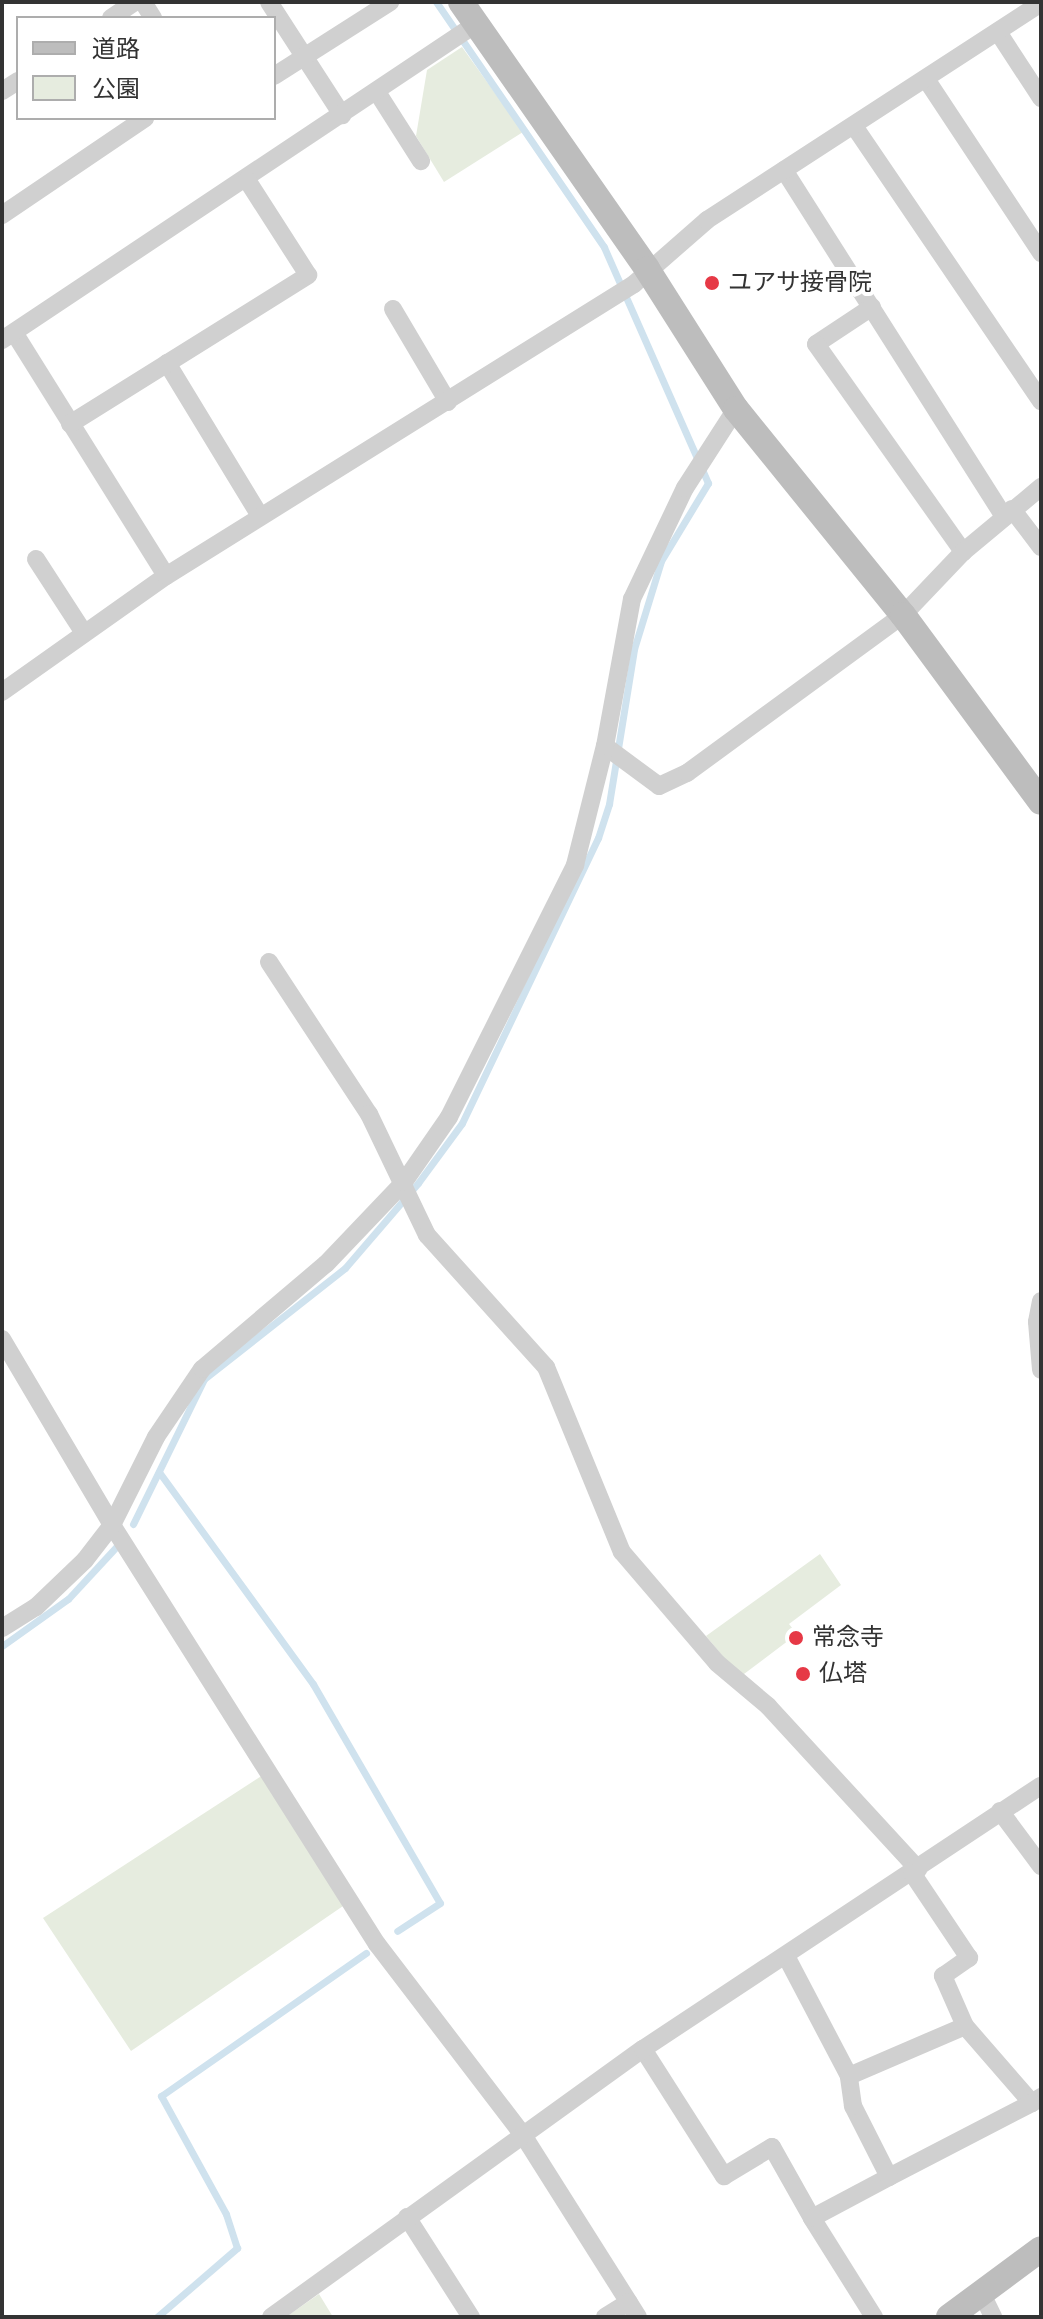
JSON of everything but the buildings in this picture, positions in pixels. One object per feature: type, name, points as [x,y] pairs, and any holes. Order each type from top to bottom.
[{"type":"street","points":[[114,16],[135,2]]},
{"type":"street","points":[[269,2],[342,115]]},
{"type":"street","points":[[276,75],[390,2]]},
{"type":"street","points":[[2,692],[166,576],[634,284],[647,269],[707,220],[1041,3]]},
{"type":"street","points":[[166,576],[70,424],[8,337],[377,92],[447,43],[469,17],[647,269],[736,409],[903,615],[1041,802]]},
{"type":"street","points":[[998,32],[1041,98]]},
{"type":"street","points":[[926,79],[1041,253]]},
{"type":"street","points":[[377,92],[421,161]]},
{"type":"street","points":[[2,215],[142,120]]},
{"type":"street","points":[[854,126],[1041,401]]},
{"type":"street","points":[[784,170],[1008,513],[1041,547]]},
{"type":"street","points":[[70,424],[308,275],[247,180]]},
{"type":"street","points":[[872,307],[816,344],[963,552]]},
{"type":"street","points":[[393,309],[448,402]]},
{"type":"street","points":[[167,363],[260,516]]},
{"type":"street","points":[[2,1628],[46,1597],[112,1525],[156,1437],[202,1369],[326,1264],[404,1182],[449,1117],[575,865],[605,746],[632,599],[685,488],[736,409]]},
{"type":"street","points":[[605,746],[659,786],[687,773],[903,615],[963,552],[1041,487]]},
{"type":"street","points":[[36,559],[84,633]]},
{"type":"street","points":[[269,962],[369,1114],[427,1235],[546,1367],[622,1552],[717,1663],[768,1706],[915,1871],[969,1958],[943,1976],[965,2026],[1036,2100],[812,2218]]},
{"type":"street","points":[[1041,1301],[1037,1313],[1041,1370]]},
{"type":"street","points":[[2,1339],[112,1525],[377,1944],[523,2135],[634,2310],[605,2317]]},
{"type":"street","points":[[271,2317],[643,2049],[1041,1786]]},
{"type":"street","points":[[1000,1811],[1041,1866]]},
{"type":"street","points":[[786,1956],[849,2076],[853,2106],[889,2177]]},
{"type":"street","points":[[849,2076],[965,2026]]},
{"type":"street","points":[[643,2049],[724,2176],[772,2147],[812,2218],[853,2275],[874,2317]]},
{"type":"street","points":[[407,2217],[471,2317]]},
{"type":"street","points":[[949,2317],[1041,2249]]},
{"type":"street","points":[[981,2292],[993,2317]]},
{"type":"green space","points":[[462,47],[523,132],[444,182],[416,136],[427,70]]},
{"type":"green space","points":[[820,1554],[841,1585],[789,1624],[797,1634],[740,1677],[706,1636]]},
{"type":"green space","points":[[263,1775],[346,1904],[131,2051],[43,1918]]},
{"type":"green space","points":[[319,2294],[333,2317],[286,2317]]},
{"type":"waterway","points":[[133,1524],[204,1379],[345,1268],[418,1183],[462,1123],[598,838],[609,804],[634,649],[661,561],[708,483],[604,247],[436,2]]},
{"type":"waterway","points":[[159,1472],[313,1684],[440,1903],[397,1931]]},
{"type":"waterway","points":[[2,1646],[68,1599],[116,1547]]},
{"type":"waterway","points":[[157,2317],[237,2248],[226,2214],[161,2096],[366,1953]]},
{"type":"place","name":"ユアサ接骨院","points":[[712,283]]},
{"type":"place","name":"常念寺","points":[[796,1638]]},
{"type":"place","name":"仏塔","points":[[803,1674]]}]
